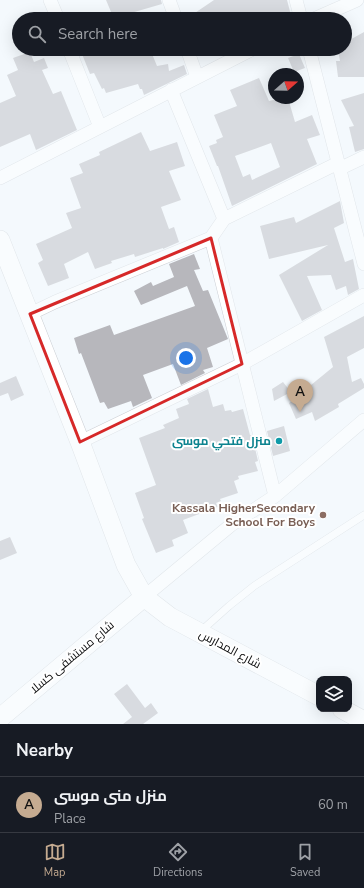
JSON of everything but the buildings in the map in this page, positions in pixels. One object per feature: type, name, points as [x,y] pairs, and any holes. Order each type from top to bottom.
[{"type":"street","points":[[50,0],[55,12]]},
{"type":"street","points":[[169,0],[173,12]]},
{"type":"street","points":[[296,0],[299,12]]},
{"type":"street","points":[[330,12],[357,0]]},
{"type":"street","points":[[73,56],[100,127]]},
{"type":"street","points":[[190,56],[197,77]]},
{"type":"street","points":[[0,178],[239,56]]},
{"type":"street","points":[[311,56],[364,264]]},
{"type":"street","points":[[171,90],[224,219]]},
{"type":"street","points":[[30,314],[55,302],[211,238],[224,219],[339,166],[364,157]]},
{"type":"street","points":[[211,238],[275,496]]},
{"type":"street","points":[[0,240],[80,442],[126,565],[144,597],[231,525],[275,496],[364,420]]},
{"type":"street","points":[[80,442],[242,364],[364,295]]},
{"type":"street","name":"شارع المدارس","points":[[144,597],[170,618],[316,694]]},
{"type":"street","name":"شارع مستشفى كسلا","points":[[0,718],[144,597]]},
{"type":"street","points":[[348,712],[364,721]]},
{"type":"lane","points":[[200,633],[229,606],[254,586],[364,515]]},
{"type":"highlighted area","points":[[211,238],[242,364],[80,442],[30,314]]},
{"type":"place","name":"منزل منى موسى","points":[[300,412]]},
{"type":"place","name":"منزل فتحي موسى","points":[[279,441]]},
{"type":"place","name":"Kassala HigherSecondary School For Boys","points":[[323,515]]}]
